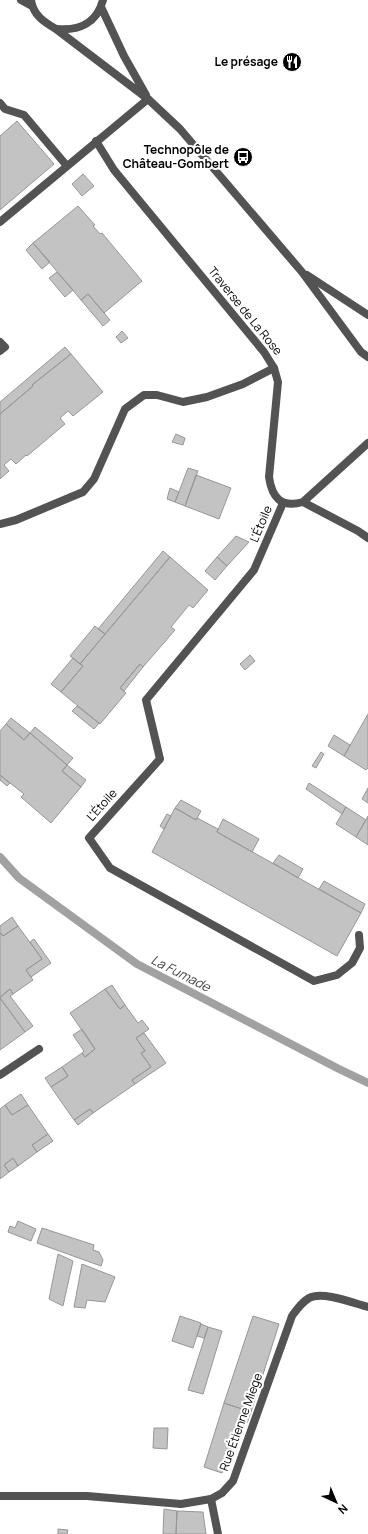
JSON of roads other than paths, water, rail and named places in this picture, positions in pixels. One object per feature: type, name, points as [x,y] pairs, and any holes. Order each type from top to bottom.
[{"type":"street","points":[[21,0],[31,3],[37,16],[45,23],[56,28],[148,99],[180,129],[302,272],[361,352],[368,357]]},
{"type":"street","points":[[56,28],[69,30],[81,27],[94,18],[102,3]]},
{"type":"street","points":[[102,3],[124,56],[148,99]]},
{"type":"street","points":[[0,222],[148,99]]},
{"type":"street","points":[[0,103],[5,109],[24,115],[66,166]]},
{"type":"street","name":"Traverse de La Rose","points":[[96,141],[114,170],[264,352],[274,368],[278,382],[269,477],[270,487],[283,503]]},
{"type":"street","points":[[302,272],[368,315]]},
{"type":"street","points":[[0,342],[5,347],[0,351]]},
{"type":"street","points":[[0,524],[16,520],[83,492],[94,479],[125,410],[144,395],[157,395],[183,402],[208,397],[243,384],[274,368]]},
{"type":"street","points":[[283,503],[294,504],[303,502],[368,443]]},
{"type":"street","points":[[303,502],[358,531],[368,538]]},
{"type":"street","name":"L'Étoile","points":[[283,503],[254,570],[146,700],[160,759],[89,838],[110,868],[314,981],[337,975],[352,963],[360,948],[359,935]]},
{"type":"street","points":[[0,1075],[39,1049]]},
{"type":"street","name":"Rue Étienne Miege","points":[[0,1496],[87,1496],[181,1504],[211,1499],[222,1493],[232,1481],[292,1316],[300,1305],[311,1297],[329,1296],[368,1307]]},
{"type":"street","points":[[211,1499],[218,1534]]},
{"type":"waterway","name":"La Fumade","points":[[0,857],[19,878],[137,964],[368,1083]]},
{"type":"place","name":"Le présage","points":[[292,62]]},
{"type":"place","name":"Technopôle de Château-Gombert","points":[[243,157]]}]
